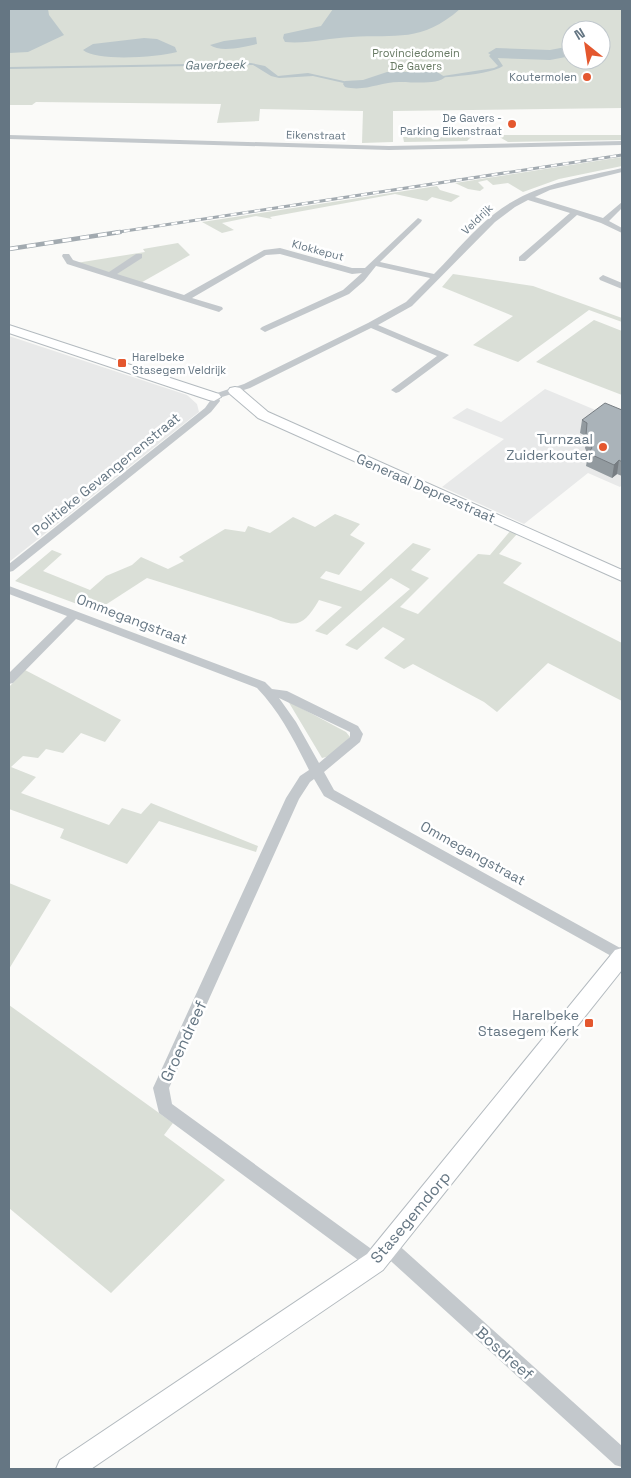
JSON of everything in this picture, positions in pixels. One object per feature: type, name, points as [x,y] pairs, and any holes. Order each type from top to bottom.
[{"type":"street","name":"Eikenstraat","points":[[9,137],[389,148],[622,143]]},
{"type":"street","name":"Veldrijk","points":[[214,396],[235,391],[371,325],[409,304],[496,216],[526,196],[582,178],[622,170]]},
{"type":"street","points":[[526,196],[604,221],[622,231]]},
{"type":"street","points":[[604,221],[622,204]]},
{"type":"street","points":[[522,258],[575,213]]},
{"type":"street","points":[[265,329],[346,292],[365,276],[367,270],[374,262],[418,220]]},
{"type":"street","name":"Klokkeput","points":[[185,298],[264,253],[271,251],[280,251],[352,271],[367,270]]},
{"type":"street","points":[[66,256],[70,262],[219,309]]},
{"type":"street","points":[[111,274],[139,256]]},
{"type":"street","points":[[374,262],[437,277]]},
{"type":"street","points":[[603,278],[622,286]]},
{"type":"street","points":[[371,325],[444,355],[396,390]]},
{"type":"street","points":[[9,329],[214,396]]},
{"type":"street","name":"Generaal Deprezstraat","points":[[235,391],[263,415],[622,576]]},
{"type":"street","name":"Politieke Gevangenenstraat","points":[[9,569],[208,410],[215,401],[214,396]]},
{"type":"street","name":"Ommegangstraat","points":[[9,590],[261,685],[270,693],[308,754],[329,793],[622,956]]},
{"type":"street","points":[[9,680],[74,614]]},
{"type":"street","name":"Ommegangstraat","points":[[270,693],[283,694],[354,729],[358,734],[356,739],[342,752],[316,771]]},
{"type":"street","name":"Groendreef","points":[[316,771],[305,779],[293,798],[161,1088],[162,1099],[165,1108],[382,1254]]},
{"type":"street","name":"Stasegemdorp","points":[[69,1469],[382,1254],[622,956]]},
{"type":"street","name":"Bosdreef","points":[[382,1254],[622,1458]]},
{"type":"shaded area","points":[[9,336],[187,395],[197,404],[199,412],[9,562]]},
{"type":"shaded area","points":[[545,389],[622,421],[622,485],[620,487],[588,473],[524,524],[442,487],[504,439],[452,418],[467,408],[501,422]]},
{"type":"green space","name":"Provinciedomein De Gavers","points":[[9,9],[622,9],[622,108],[393,111],[393,142],[362,143],[363,111],[260,109],[259,121],[217,123],[221,104],[36,102],[32,105],[9,105]]},
{"type":"green space","points":[[496,135],[622,135],[622,140],[508,142]]},
{"type":"green space","points":[[472,136],[467,141],[404,142],[403,137]]},
{"type":"green space","points":[[622,157],[622,166],[559,179],[523,192],[508,183],[493,185],[487,180],[478,182],[484,188],[480,191],[468,189],[455,183]]},
{"type":"green space","points":[[437,186],[440,190],[460,196],[451,202],[432,197],[427,201],[395,194],[270,217],[272,219],[256,216],[222,223],[234,230],[222,233],[202,222]]},
{"type":"green space","points":[[178,243],[190,255],[137,285],[70,264],[145,252],[143,249]]},
{"type":"green space","points":[[453,274],[533,286],[622,318],[622,322],[589,310],[518,362],[473,345],[513,316],[442,287]]},
{"type":"green space","points":[[594,320],[622,331],[622,395],[536,362]]},
{"type":"green space","points":[[335,514],[360,524],[350,535],[365,543],[339,575],[326,571],[320,578],[361,591],[413,543],[431,549],[411,570],[429,578],[400,607],[418,614],[478,554],[490,555],[511,530],[517,534],[499,554],[522,563],[503,583],[622,643],[622,701],[548,663],[497,712],[484,702],[413,664],[404,669],[384,658],[405,639],[383,627],[357,650],[345,645],[410,589],[391,578],[327,635],[315,631],[342,607],[319,600],[304,620],[288,623],[147,578],[96,611],[15,581],[52,550],[62,554],[43,571],[90,590],[106,576],[132,565],[141,557],[168,569],[184,561],[179,557],[225,529],[245,532],[248,526],[270,533],[293,517],[315,527]]},
{"type":"green space","points":[[25,670],[121,720],[105,742],[81,733],[63,753],[46,749],[38,758],[23,756],[11,767],[36,777],[21,793],[109,825],[122,808],[141,814],[151,803],[258,846],[256,852],[159,821],[127,864],[60,838],[64,829],[9,809],[9,687]]},
{"type":"green space","points":[[288,701],[346,732],[350,737],[330,756],[322,758]]},
{"type":"green space","points":[[9,883],[51,900],[9,969]]},
{"type":"green space","points":[[9,1005],[173,1123],[164,1135],[225,1180],[111,1293],[9,1208]]},
{"type":"water","points":[[9,9],[48,9],[49,15],[64,35],[28,52],[9,53]]},
{"type":"water","points":[[333,9],[460,9],[433,27],[408,35],[285,42],[284,34],[321,26]]},
{"type":"water","points":[[256,37],[257,44],[239,48],[220,49],[210,45],[224,41]]},
{"type":"water","points":[[144,38],[157,39],[175,47],[177,52],[143,57],[114,57],[91,54],[83,50],[93,44]]},
{"type":"water","points":[[492,53],[536,53],[495,54],[503,66],[483,73],[452,77],[398,79],[398,77],[443,76],[494,68],[498,66],[489,56]]},
{"type":"water","points":[[251,63],[265,66],[278,76],[308,73],[357,84],[389,76],[389,78],[357,86],[313,76],[279,78],[271,76],[253,65],[9,69],[9,67]]},
{"type":"building","name":"Turnzaal Zuiderkouter","points":[[605,403],[622,410],[622,462],[619,460],[614,465],[588,453],[592,448],[586,435],[587,423],[582,420]]},
{"type":"waterway","name":"Gaverbeek","points":[[496,53],[550,55],[561,53]]},
{"type":"waterway","name":"Gaverbeek","points":[[351,84],[364,85],[387,77],[437,77]]},
{"type":"railway","points":[[112,233],[622,155]]},
{"type":"railway","points":[[9,249],[120,232]]},
{"type":"place","name":"Koutermolen","points":[[587,77]]},
{"type":"place","name":"De Gavers - Parking Eikenstraat","points":[[512,124]]},
{"type":"place","name":"Harelbeke Stasegem Veldrijk","points":[[122,363]]},
{"type":"place","name":"Turnzaal Zuiderkouter","points":[[603,447]]},
{"type":"place","name":"Harelbeke Stasegem Kerk","points":[[589,1023]]}]
